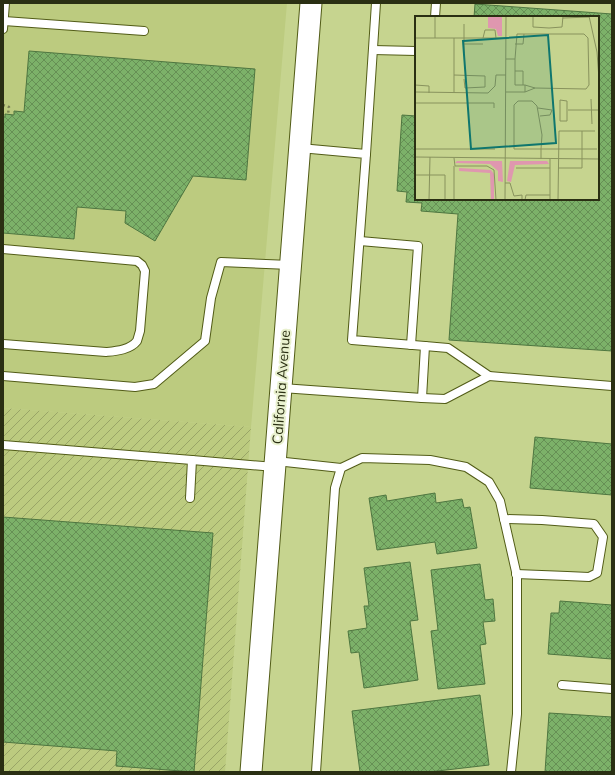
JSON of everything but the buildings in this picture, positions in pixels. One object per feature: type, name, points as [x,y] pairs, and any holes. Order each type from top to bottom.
[{"type":"main road","name":"California Avenue","points":[[251,772],[310,3]]},
{"type":"lane","points":[[5,3],[3,25],[144,31]]},
{"type":"lane","points":[[376,3],[352,340],[448,348],[489,376],[612,386]]},
{"type":"lane","points":[[435,16],[436,3]]},
{"type":"lane","points":[[373,50],[415,51]]},
{"type":"lane","points":[[299,148],[366,154]]},
{"type":"lane","points":[[360,241],[418,246],[411,345]]},
{"type":"lane","points":[[3,249],[137,262],[142,265],[144,271],[140,332],[137,341],[132,346],[120,351],[106,352],[3,344]]},
{"type":"lane","points":[[3,376],[135,387],[154,384],[205,341],[211,298],[221,262],[290,265]]},
{"type":"lane","points":[[422,398],[426,346]]},
{"type":"lane","points":[[281,388],[445,399],[489,376]]},
{"type":"lane","points":[[3,445],[192,460],[341,468],[362,458],[430,460],[466,467],[489,482],[500,501],[516,574],[517,714],[512,772]]},
{"type":"lane","points":[[190,498],[192,460]]},
{"type":"lane","points":[[316,772],[335,488],[341,468]]},
{"type":"lane","points":[[504,519],[594,524],[603,537],[597,573],[589,577],[516,574]]},
{"type":"lane","points":[[562,685],[612,689]]},
{"type":"path","points":[[3,106],[9,108],[8,114]]},
{"type":"shaded area","points":[[3,3],[287,3],[251,427],[3,408]]},
{"type":"shaded area","points":[[3,408],[251,427],[225,772],[3,772]]}]
